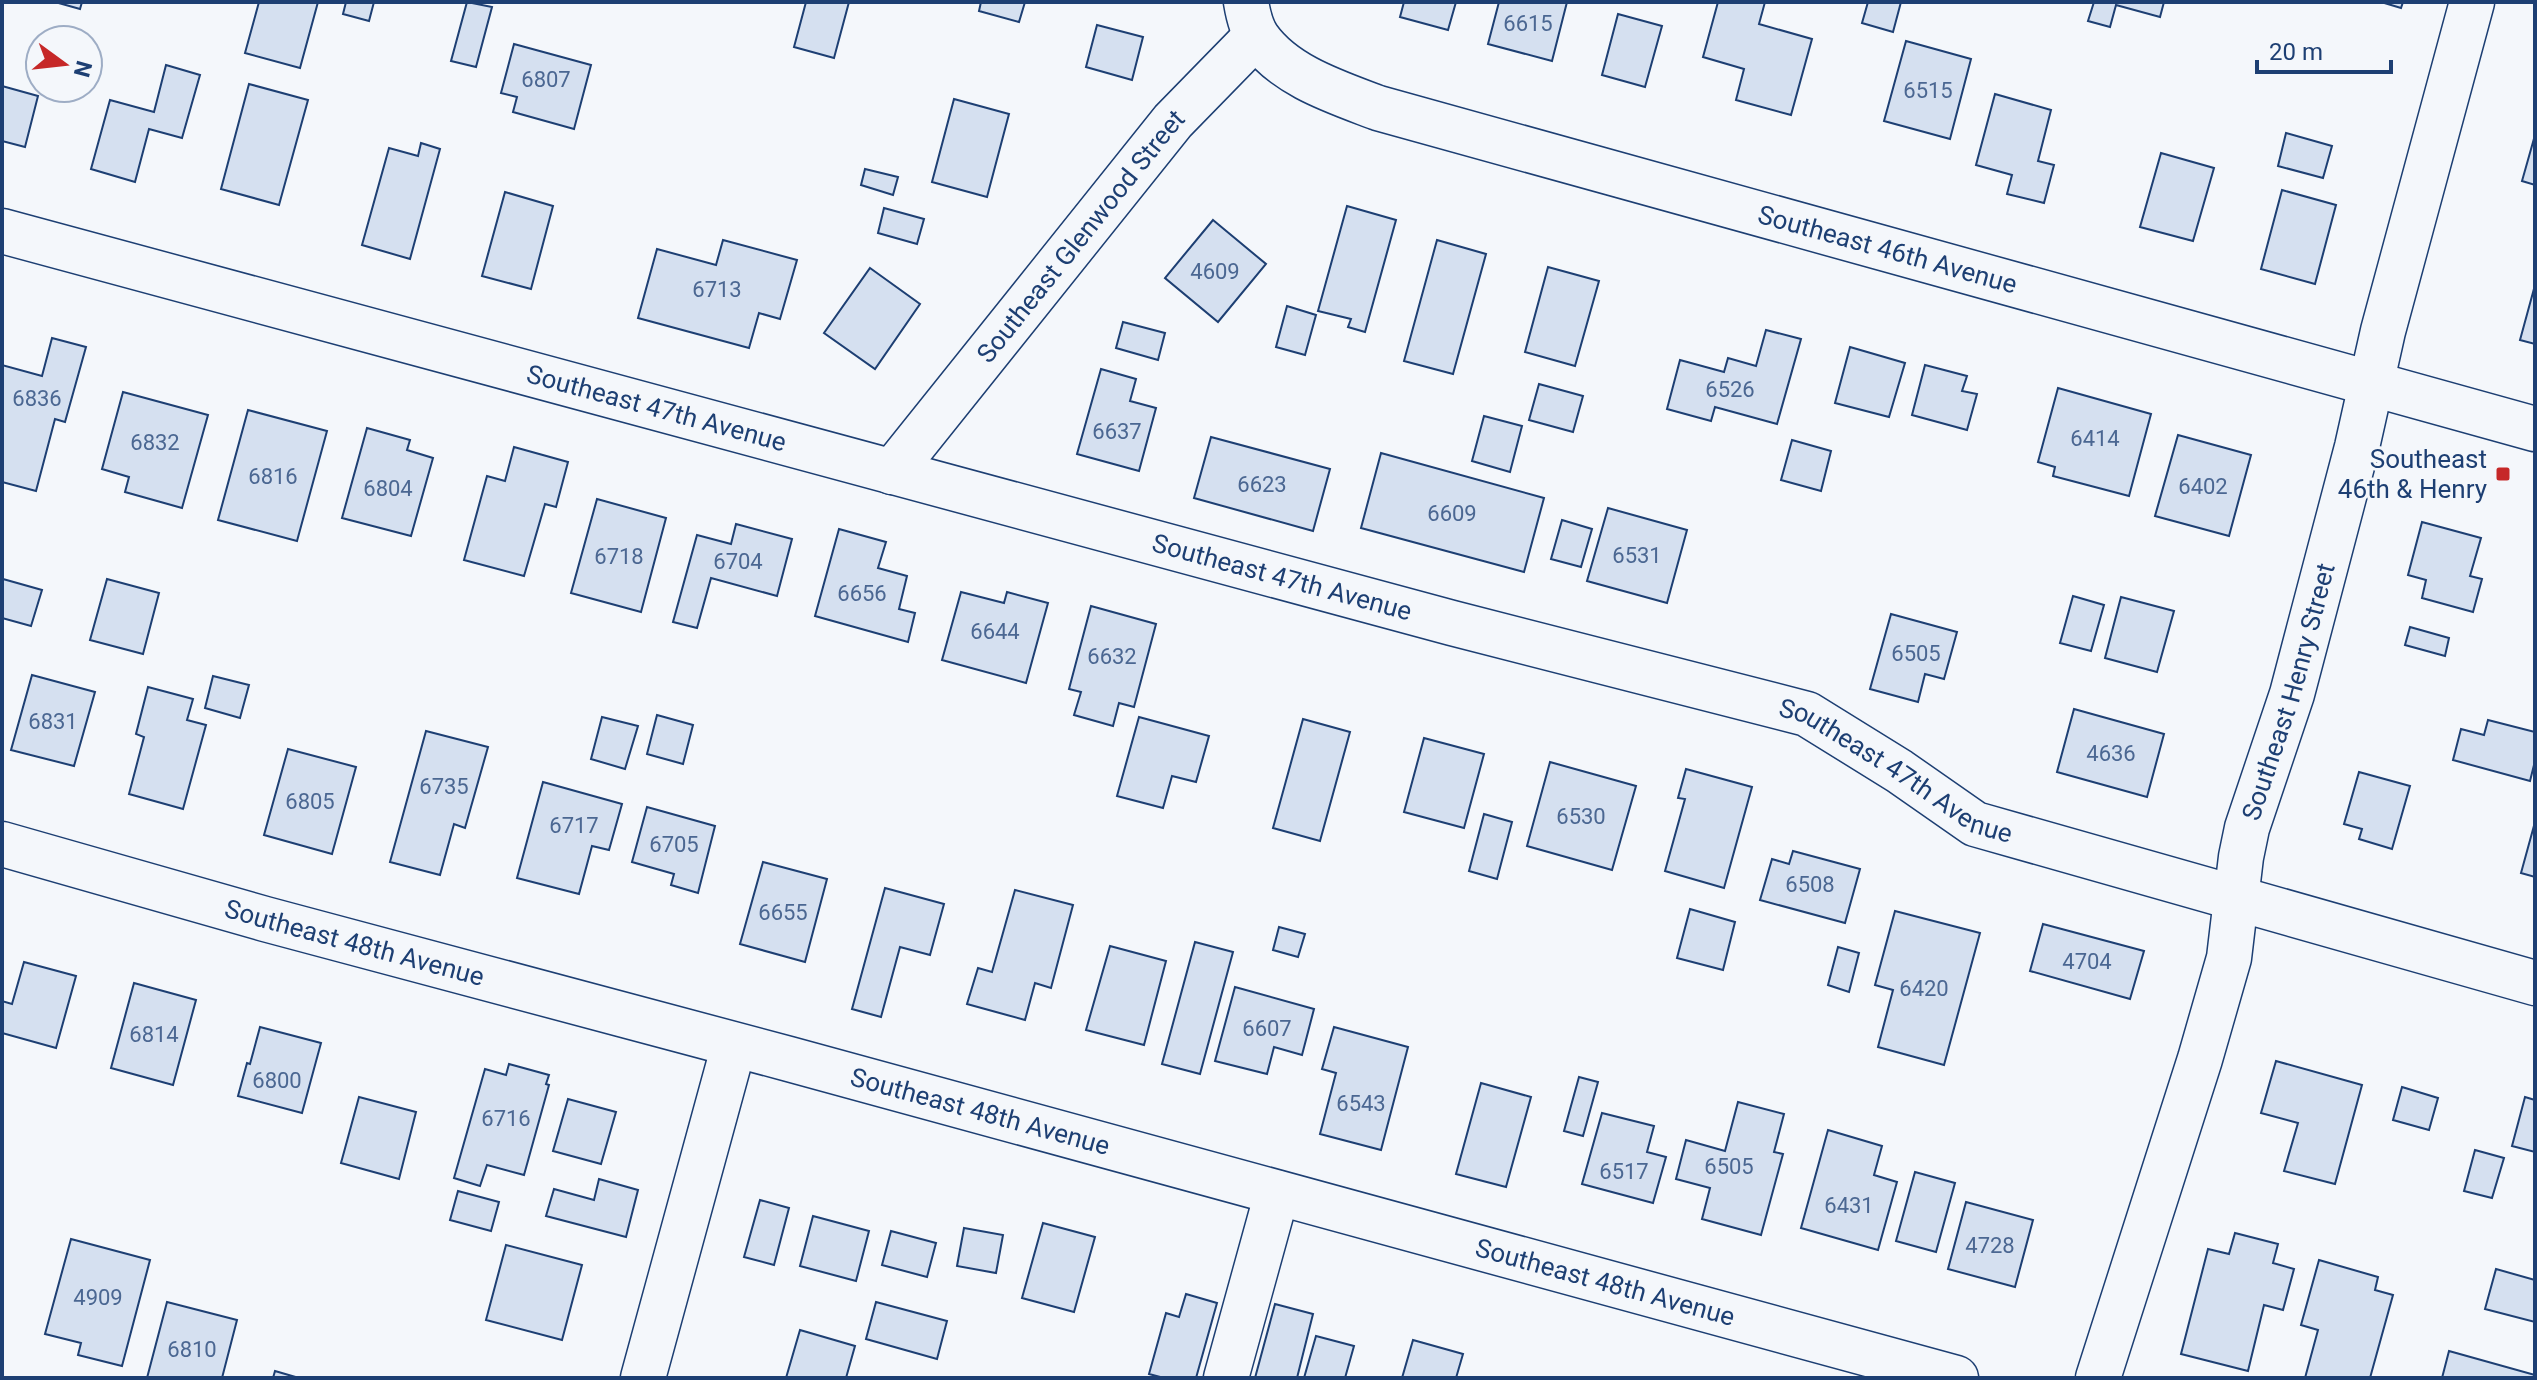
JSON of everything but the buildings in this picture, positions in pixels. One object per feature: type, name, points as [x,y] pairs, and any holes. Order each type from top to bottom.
[{"type":"street","name":"Southeast Henry Street","points":[[2098,1378],[2229,958],[2247,828],[2292,694],[2357,447],[2383,331],[2472,2]]},
{"type":"street","name":"Southeast 46th Avenue","points":[[1251,19],[1273,55],[1306,77],[1346,96],[1412,120],[2535,429]]},
{"type":"street","name":"Southeast Glenwood Street","points":[[892,472],[1251,19]]},
{"type":"street","name":"Southeast 47th Avenue","points":[[2,231],[1452,623],[1807,714],[1899,771],[1975,824],[2535,983]]},
{"type":"street","name":"Southeast 48th Avenue","points":[[2,844],[280,924],[1956,1378]]},
{"type":"street","points":[[643,1378],[734,1045]]},
{"type":"street","points":[[1226,1378],[1277,1193]]},
{"type":"place","name":"Southeast 46th & Henry","points":[[2503,474]]}]
